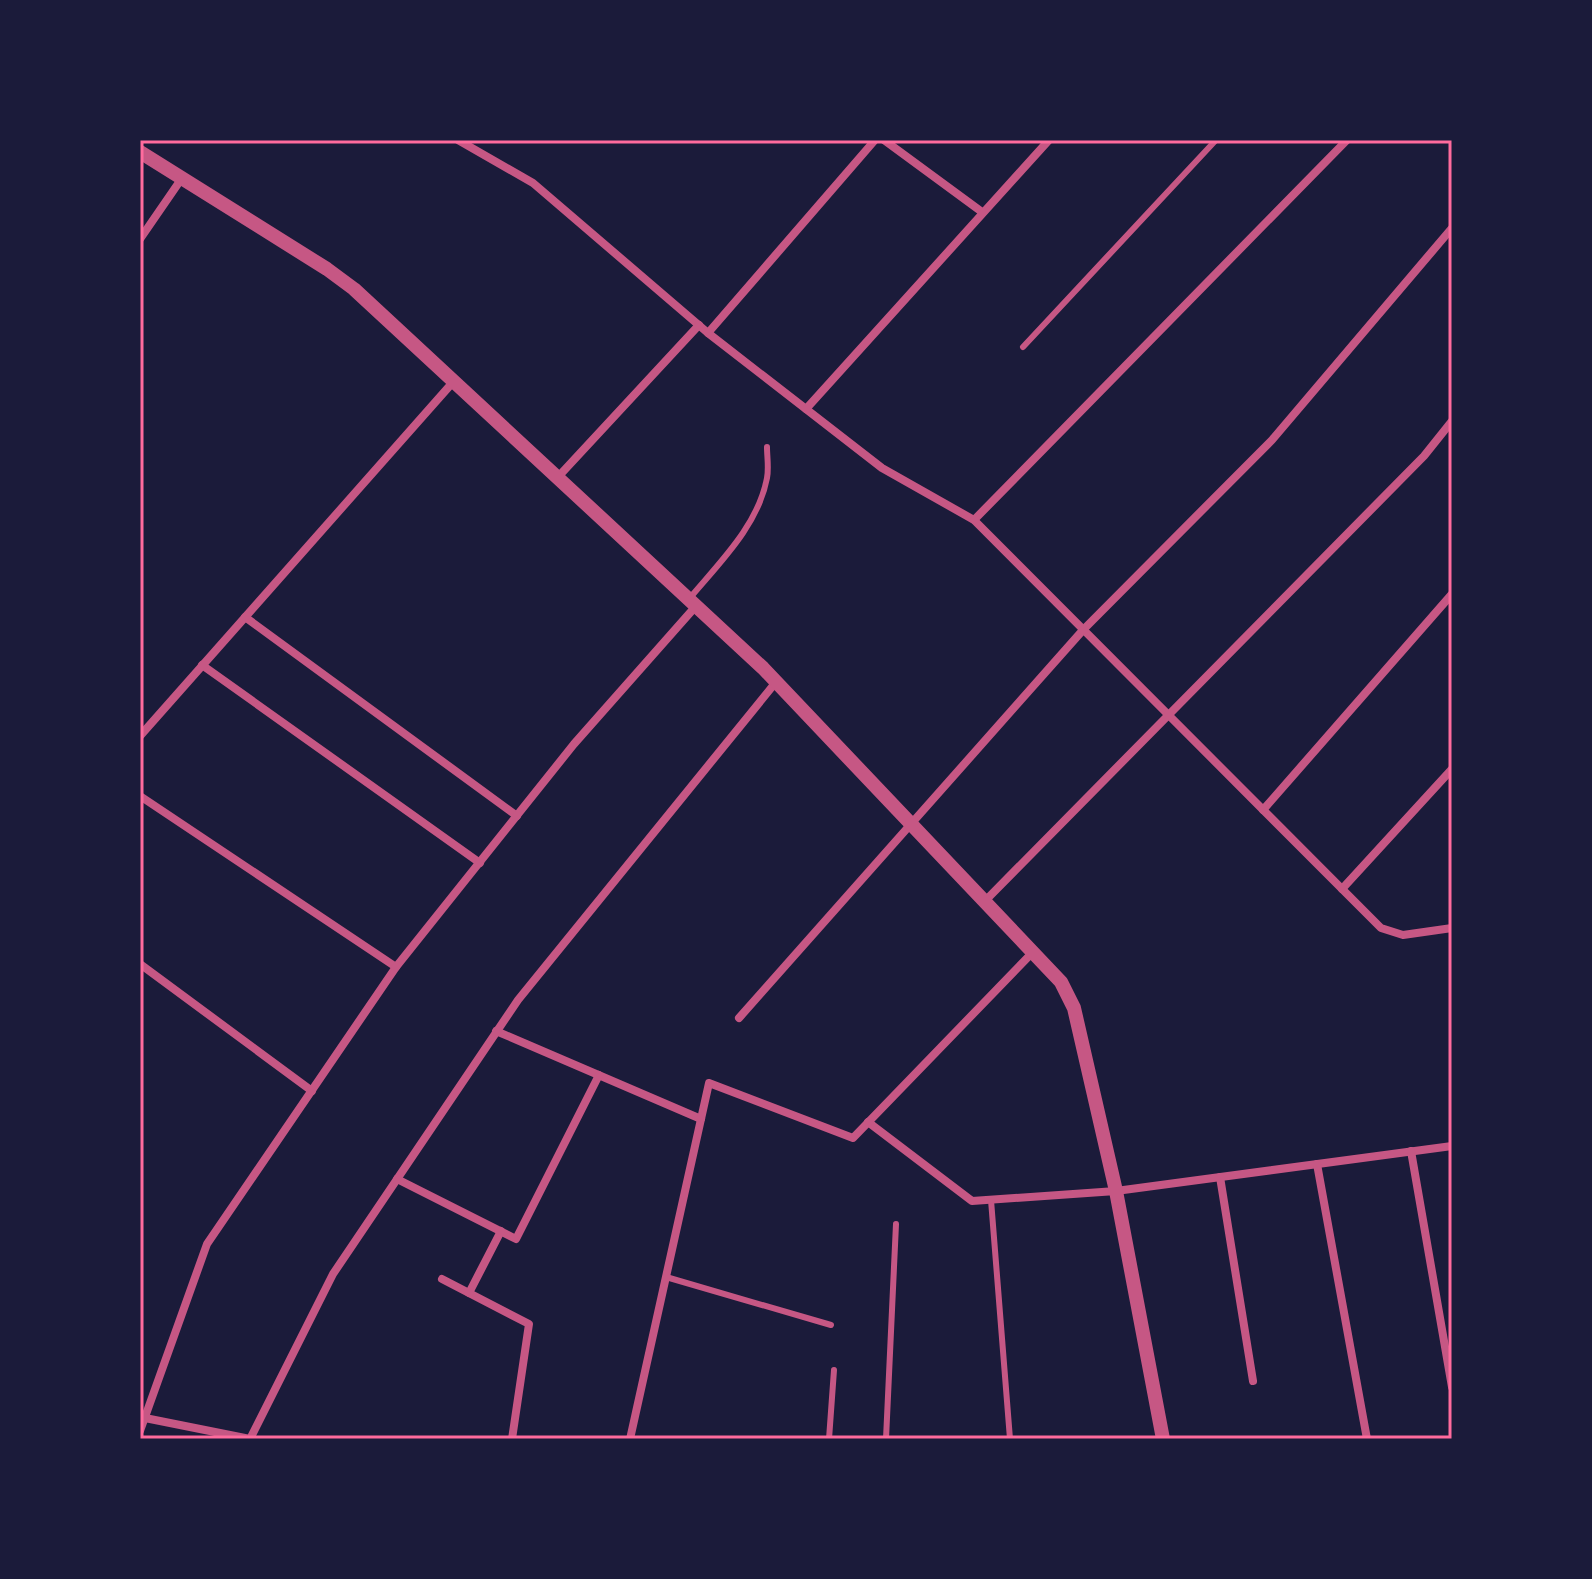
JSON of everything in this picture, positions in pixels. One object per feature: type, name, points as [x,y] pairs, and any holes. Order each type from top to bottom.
[{"type":"street","points":[[458,140],[533,183],[708,333],[882,468],[974,520],[1381,928],[1403,935],[1452,928]]},
{"type":"street","points":[[708,333],[875,140]]},
{"type":"street","points":[[884,140],[982,212]]},
{"type":"street","points":[[806,409],[1049,140]]},
{"type":"street","points":[[974,520],[1347,140]]},
{"type":"street","points":[[140,152],[354,289],[776,682],[1061,982],[1074,1008],[1116,1191],[1163,1439]]},
{"type":"street","points":[[140,239],[182,178]]},
{"type":"street","points":[[739,1018],[1083,630],[1272,440],[1452,228]]},
{"type":"street","points":[[558,477],[699,325]]},
{"type":"street","points":[[140,736],[454,381]]},
{"type":"street","points":[[985,901],[1424,456],[1452,421]]},
{"type":"street","points":[[1263,810],[1452,594]]},
{"type":"street","points":[[140,1431],[207,1244],[396,967],[574,744],[693,602]]},
{"type":"street","points":[[245,617],[517,816]]},
{"type":"street","points":[[202,665],[480,863]]},
{"type":"street","points":[[145,1418],[250,1439],[333,1274],[496,1031],[776,682]]},
{"type":"street","points":[[1342,889],[1452,769]]},
{"type":"street","points":[[140,796],[396,967]]},
{"type":"street","points":[[630,1439],[709,1083],[853,1138],[1033,952]]},
{"type":"street","points":[[140,964],[312,1091]]},
{"type":"street","points":[[496,1031],[701,1119]]},
{"type":"street","points":[[397,1179],[516,1239],[599,1075]]},
{"type":"street","points":[[868,1122],[972,1201],[1116,1191],[1452,1146]]},
{"type":"street","points":[[1411,1151],[1452,1387]]},
{"type":"street","points":[[1317,1164],[1367,1439]]},
{"type":"street","points":[[1220,1177],[1253,1381]]},
{"type":"street","points":[[469,1293],[501,1231]]},
{"type":"street","points":[[442,1279],[529,1324],[512,1439]]},
{"type":"lane","points":[[1023,347],[1216,140]]},
{"type":"lane","points":[[693,602],[743,533],[758,506],[768,476],[767,447]]},
{"type":"lane","points":[[991,1200],[1010,1439]]},
{"type":"lane","points":[[886,1439],[896,1224]]},
{"type":"lane","points":[[666,1277],[831,1325]]},
{"type":"lane","points":[[829,1439],[834,1370]]}]
